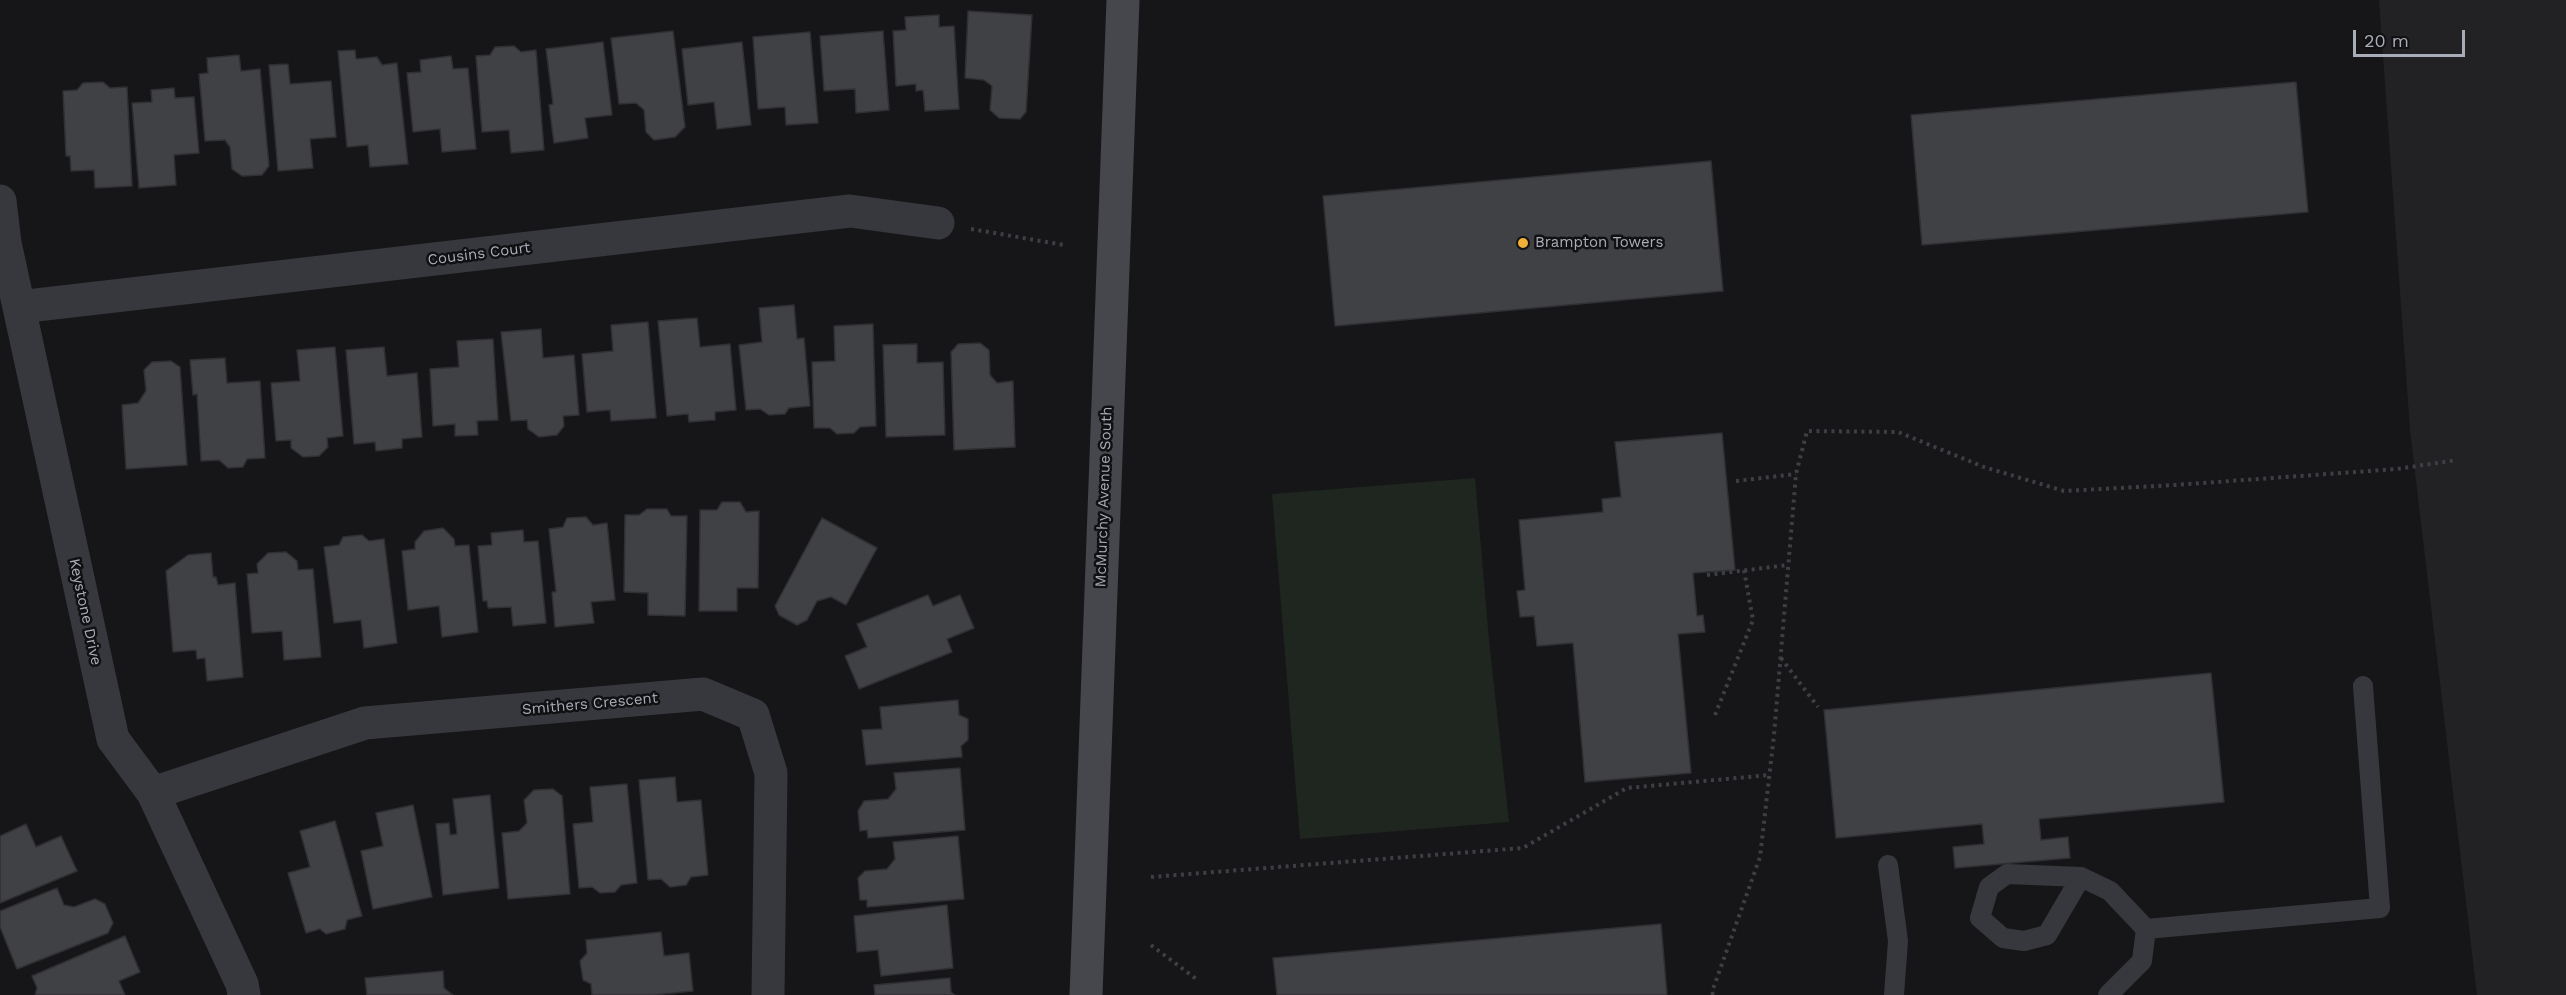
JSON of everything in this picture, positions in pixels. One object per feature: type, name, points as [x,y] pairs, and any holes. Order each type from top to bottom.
[{"type":"street","name":"McMurchy Avenue South","points":[[1086,995],[1123,0]]},
{"type":"street","name":"Keystone Drive","points":[[0,201],[5,243],[112,739],[153,793],[242,984],[244,995]]},
{"type":"street","name":"Cousins Court","points":[[19,307],[850,211],[938,223]]},
{"type":"street","name":"Smithers Crescent","points":[[153,793],[365,723],[703,694],[753,715],[771,773],[768,995]]},
{"type":"lane","points":[[2146,929],[2380,908],[2363,686]]},
{"type":"lane","points":[[1888,865],[1898,940],[1894,995]]},
{"type":"lane","points":[[2081,877],[2047,935],[2024,941],[2003,938],[1980,918],[1989,887],[2007,874],[2081,877],[2110,891],[2146,929]]},
{"type":"lane","points":[[2108,995],[2142,961],[2146,929]]},
{"type":"path","points":[[938,223],[1064,245]]},
{"type":"path","points":[[1718,995],[1713,993],[1760,857],[1770,775],[1796,474],[1807,430],[1898,432],[1984,467],[2064,490],[2175,485],[2397,469],[2457,460]]},
{"type":"path","points":[[1736,481],[1796,474]]},
{"type":"path","points":[[1707,574],[1788,565]]},
{"type":"path","points":[[1715,715],[1753,620],[1744,570]]},
{"type":"path","points":[[1781,657],[1818,707]]},
{"type":"path","points":[[1151,877],[1523,848],[1627,788],[1770,775]]},
{"type":"path","points":[[1151,945],[1199,981]]},
{"type":"shaded area","points":[[2379,0],[2566,0],[2566,995],[2477,995],[2410,430]]},
{"type":"shaded area","points":[[1475,478],[1489,640],[1509,822],[1300,839],[1272,494]]},
{"type":"building","points":[[968,11],[1032,15],[1026,112],[1020,119],[999,118],[990,110],[992,86],[984,80],[965,78]]},
{"type":"building","points":[[939,15],[939,27],[954,26],[959,109],[925,111],[923,90],[916,91],[916,84],[896,86],[893,31],[906,30],[905,17]]},
{"type":"building","points":[[673,31],[685,127],[675,137],[654,140],[646,132],[644,110],[636,103],[619,104],[611,38]]},
{"type":"building","points":[[883,31],[889,110],[856,113],[855,89],[824,91],[820,36]]},
{"type":"building","points":[[810,32],[818,123],[786,125],[785,107],[758,109],[753,37]]},
{"type":"building","points":[[603,42],[612,115],[585,118],[588,138],[554,143],[549,105],[553,104],[546,49]]},
{"type":"building","points":[[742,42],[751,125],[717,129],[714,102],[688,105],[682,49]]},
{"type":"building","points":[[514,46],[521,52],[536,50],[544,150],[511,153],[509,130],[482,132],[476,56],[490,55],[495,47]]},
{"type":"building","points":[[355,50],[356,59],[377,57],[382,65],[397,63],[408,164],[370,167],[368,145],[347,147],[338,51]]},
{"type":"building","points":[[239,55],[241,71],[260,69],[269,166],[262,175],[242,176],[232,169],[230,147],[225,140],[205,141],[199,74],[208,73],[207,58]]},
{"type":"building","points":[[451,56],[453,69],[468,68],[476,149],[442,152],[440,129],[413,132],[407,73],[421,72],[420,60]]},
{"type":"building","points":[[288,64],[290,84],[331,81],[336,137],[310,139],[313,168],[278,171],[269,65]]},
{"type":"building","points":[[103,82],[110,88],[127,87],[132,186],[95,188],[94,170],[71,171],[70,156],[66,156],[63,91],[77,90],[83,83]]},
{"type":"building","points":[[2296,82],[2308,212],[1922,245],[1911,115]]},
{"type":"building","points":[[174,88],[175,98],[194,97],[199,153],[174,155],[176,185],[139,188],[132,103],[152,102],[151,90]]},
{"type":"building","name":"Brampton Towers","points":[[1711,161],[1723,291],[1335,326],[1323,196]]},
{"type":"building","points":[[794,305],[797,339],[804,338],[810,406],[789,408],[785,414],[769,415],[760,409],[746,410],[739,345],[762,342],[759,308]]},
{"type":"building","points":[[697,318],[700,347],[730,344],[736,410],[715,412],[715,420],[689,422],[688,414],[667,416],[658,321]]},
{"type":"building","points":[[648,322],[656,418],[611,421],[610,410],[587,412],[582,354],[613,351],[611,325]]},
{"type":"building","points":[[873,324],[876,426],[860,427],[854,433],[837,434],[830,428],[814,428],[812,362],[835,361],[834,326]]},
{"type":"building","points":[[541,329],[543,358],[574,355],[579,415],[563,416],[564,426],[557,435],[539,437],[528,429],[527,420],[511,421],[501,332]]},
{"type":"building","points":[[493,339],[498,420],[477,421],[478,435],[455,436],[455,424],[433,426],[430,369],[459,367],[457,341]]},
{"type":"building","points":[[980,343],[989,350],[990,375],[997,383],[1013,381],[1015,447],[954,450],[951,352],[958,344]]},
{"type":"building","points":[[917,344],[917,363],[943,362],[945,435],[886,437],[883,345]]},
{"type":"building","points":[[335,347],[343,436],[327,438],[328,447],[319,456],[303,457],[291,448],[291,440],[276,441],[271,383],[300,381],[297,350]]},
{"type":"building","points":[[384,347],[387,376],[417,373],[422,437],[402,439],[402,448],[376,451],[375,442],[354,444],[346,350]]},
{"type":"building","points":[[225,358],[227,383],[260,381],[265,458],[247,459],[243,467],[228,468],[219,460],[201,461],[197,394],[193,395],[190,360]]},
{"type":"building","points":[[171,361],[180,367],[187,465],[126,469],[122,405],[138,403],[146,391],[144,370],[152,362]]},
{"type":"building","points":[[1722,433],[1735,570],[1693,573],[1697,616],[1703,615],[1705,632],[1678,634],[1691,773],[1585,782],[1573,643],[1537,646],[1534,616],[1520,617],[1517,591],[1525,590],[1519,520],[1603,512],[1602,499],[1621,497],[1615,442]]},
{"type":"building","points":[[722,502],[740,502],[746,512],[759,511],[758,588],[737,588],[737,611],[699,611],[700,510],[717,510]]},
{"type":"building","points":[[647,509],[667,509],[671,516],[687,516],[685,616],[648,615],[648,593],[624,592],[625,515],[639,515]]},
{"type":"building","points":[[586,517],[593,525],[607,523],[615,600],[591,602],[594,623],[555,627],[552,592],[556,592],[549,529],[563,527],[567,518]]},
{"type":"building","points":[[822,518],[877,548],[846,605],[831,597],[817,601],[807,620],[797,625],[779,615],[775,606]]},
{"type":"building","points":[[443,528],[454,539],[455,546],[469,545],[478,632],[442,637],[439,606],[408,610],[402,551],[415,549],[415,542],[424,531]]},
{"type":"building","points":[[523,530],[524,542],[538,541],[546,623],[513,626],[511,607],[488,608],[487,601],[483,601],[478,546],[492,545],[491,533]]},
{"type":"building","points":[[362,535],[369,541],[384,539],[397,643],[364,648],[361,620],[334,623],[324,547],[339,545],[343,537]]},
{"type":"building","points":[[286,552],[297,561],[298,570],[313,569],[321,657],[284,660],[282,631],[252,633],[247,574],[258,573],[257,564],[268,553]]},
{"type":"building","points":[[211,553],[213,577],[216,577],[218,585],[235,583],[243,677],[207,681],[205,658],[197,659],[196,650],[173,652],[166,571],[188,555]]},
{"type":"building","points":[[928,595],[933,606],[960,595],[974,628],[947,639],[952,652],[859,689],[845,656],[867,647],[857,624]]},
{"type":"building","points":[[2211,673],[2224,802],[2039,819],[2041,840],[2068,837],[2070,858],[1955,868],[1953,847],[1984,844],[1982,824],[1836,838],[1824,710]]},
{"type":"building","points":[[958,700],[959,715],[968,719],[968,740],[961,746],[962,757],[866,765],[862,730],[882,729],[880,707]]},
{"type":"building","points":[[960,768],[965,830],[868,838],[867,830],[860,831],[858,811],[864,801],[888,799],[896,789],[894,773]]},
{"type":"building","points":[[675,777],[677,802],[701,800],[708,875],[691,877],[686,885],[670,887],[661,879],[648,880],[639,780]]},
{"type":"building","points":[[627,784],[637,883],[621,885],[615,892],[600,893],[592,887],[579,888],[573,824],[593,822],[590,787]]},
{"type":"building","points":[[553,789],[562,796],[570,894],[508,899],[502,833],[519,831],[527,823],[524,800],[534,790]]},
{"type":"building","points":[[490,795],[499,888],[443,895],[436,824],[449,823],[450,835],[457,834],[453,799]]},
{"type":"building","points":[[413,805],[432,897],[373,909],[361,851],[383,846],[376,813]]},
{"type":"building","points":[[335,821],[362,916],[347,920],[345,929],[326,934],[320,929],[306,933],[288,873],[310,867],[300,831]]},
{"type":"building","points":[[26,824],[36,847],[61,836],[77,871],[0,903],[0,836]]},
{"type":"building","points":[[958,836],[964,899],[867,907],[867,900],[860,900],[858,878],[865,871],[887,869],[895,859],[893,842]]},
{"type":"building","points":[[57,888],[64,905],[74,907],[95,899],[105,904],[113,923],[108,933],[17,969],[0,927],[0,911]]},
{"type":"building","points":[[947,905],[953,968],[881,976],[878,950],[857,952],[854,916]]},
{"type":"building","points":[[1661,924],[1667,995],[1277,995],[1273,958]]},
{"type":"building","points":[[661,932],[664,956],[689,953],[693,991],[654,995],[592,995],[591,984],[583,980],[580,961],[587,953],[586,940]]},
{"type":"building","points":[[125,936],[140,972],[119,981],[125,995],[35,995],[37,988],[32,976]]},
{"type":"building","points":[[443,971],[444,988],[453,995],[367,995],[365,978]]},
{"type":"building","points":[[950,978],[951,992],[955,995],[875,995],[874,985]]},
{"type":"place","name":"Brampton Towers","points":[[1523,243]]}]
